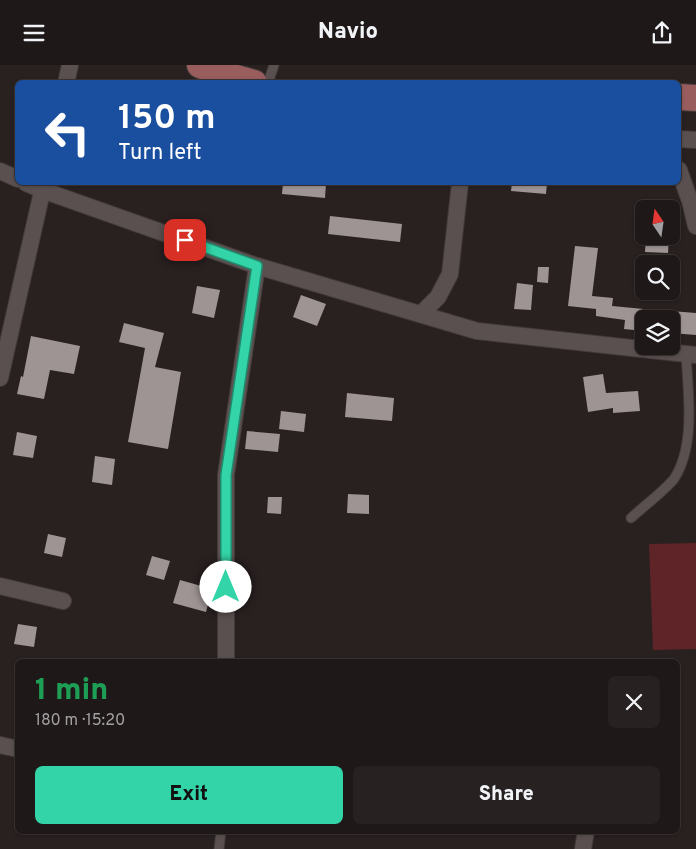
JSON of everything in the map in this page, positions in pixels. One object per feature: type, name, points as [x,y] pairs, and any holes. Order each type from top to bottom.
[{"type":"main road","points":[[200,65],[243,80]]},
{"type":"main road","points":[[681,97],[696,98]]},
{"type":"street","points":[[67,80],[70,65]]},
{"type":"street","points":[[681,139],[696,139]]},
{"type":"street","points":[[0,171],[15,178]]},
{"type":"street","points":[[681,176],[696,226]]},
{"type":"street","points":[[422,313],[438,297],[450,274],[460,185]]},
{"type":"street","points":[[0,378],[43,186],[257,266],[422,313],[477,331],[691,354]]},
{"type":"street","points":[[226,659],[226,475],[257,266]]},
{"type":"street","points":[[0,586],[63,601]]},
{"type":"street","points":[[0,745],[15,748]]},
{"type":"street","points":[[583,849],[586,834]]},
{"type":"lane","points":[[269,80],[274,65]]},
{"type":"lane","points":[[631,518],[673,480],[684,460],[689,438],[691,354]]},
{"type":"lane","points":[[219,849],[221,834]]},
{"type":"shaded area","points":[[696,543],[696,649],[653,650],[649,544]]},
{"type":"building","points":[[283,185],[326,185],[325,198],[282,194]]},
{"type":"building","points":[[512,185],[547,185],[546,194],[511,191]]},
{"type":"building","points":[[330,216],[402,224],[400,242],[328,234]]},
{"type":"building","points":[[645,245],[668,245],[668,253],[645,252]]},
{"type":"building","points":[[575,246],[598,248],[592,296],[613,298],[612,306],[644,310],[635,310],[635,330],[624,329],[625,320],[596,316],[596,309],[568,306]]},
{"type":"building","points":[[538,267],[549,267],[548,283],[537,282]]},
{"type":"building","points":[[517,283],[533,285],[531,310],[514,309]]},
{"type":"building","points":[[197,286],[220,290],[214,318],[192,313]]},
{"type":"building","points":[[301,295],[326,304],[317,326],[293,317]]},
{"type":"building","points":[[680,312],[696,313],[696,335],[680,334]]},
{"type":"building","points":[[124,323],[164,333],[155,367],[181,372],[168,449],[128,442],[145,348],[119,342]]},
{"type":"building","points":[[31,336],[80,346],[74,374],[50,370],[44,399],[17,394],[21,376],[23,377]]},
{"type":"building","points":[[603,374],[606,393],[638,391],[640,411],[613,413],[613,408],[588,412],[583,377]]},
{"type":"building","points":[[347,393],[394,398],[392,421],[345,417]]},
{"type":"building","points":[[281,411],[306,414],[304,432],[279,429]]},
{"type":"building","points":[[247,431],[280,434],[278,452],[245,449]]},
{"type":"building","points":[[17,432],[37,436],[33,458],[13,455]]},
{"type":"building","points":[[95,456],[115,459],[112,485],[92,482]]},
{"type":"building","points":[[348,494],[369,495],[369,514],[347,513]]},
{"type":"building","points":[[268,497],[282,497],[281,514],[267,513]]},
{"type":"building","points":[[48,534],[66,538],[62,557],[44,553]]},
{"type":"building","points":[[152,556],[170,561],[164,580],[146,575]]},
{"type":"building","points":[[180,580],[212,589],[206,612],[173,603]]},
{"type":"building","points":[[18,624],[37,627],[34,647],[14,644]]},
{"type":"route","points":[[185,240],[257,266],[226,475],[226,587]]}]
